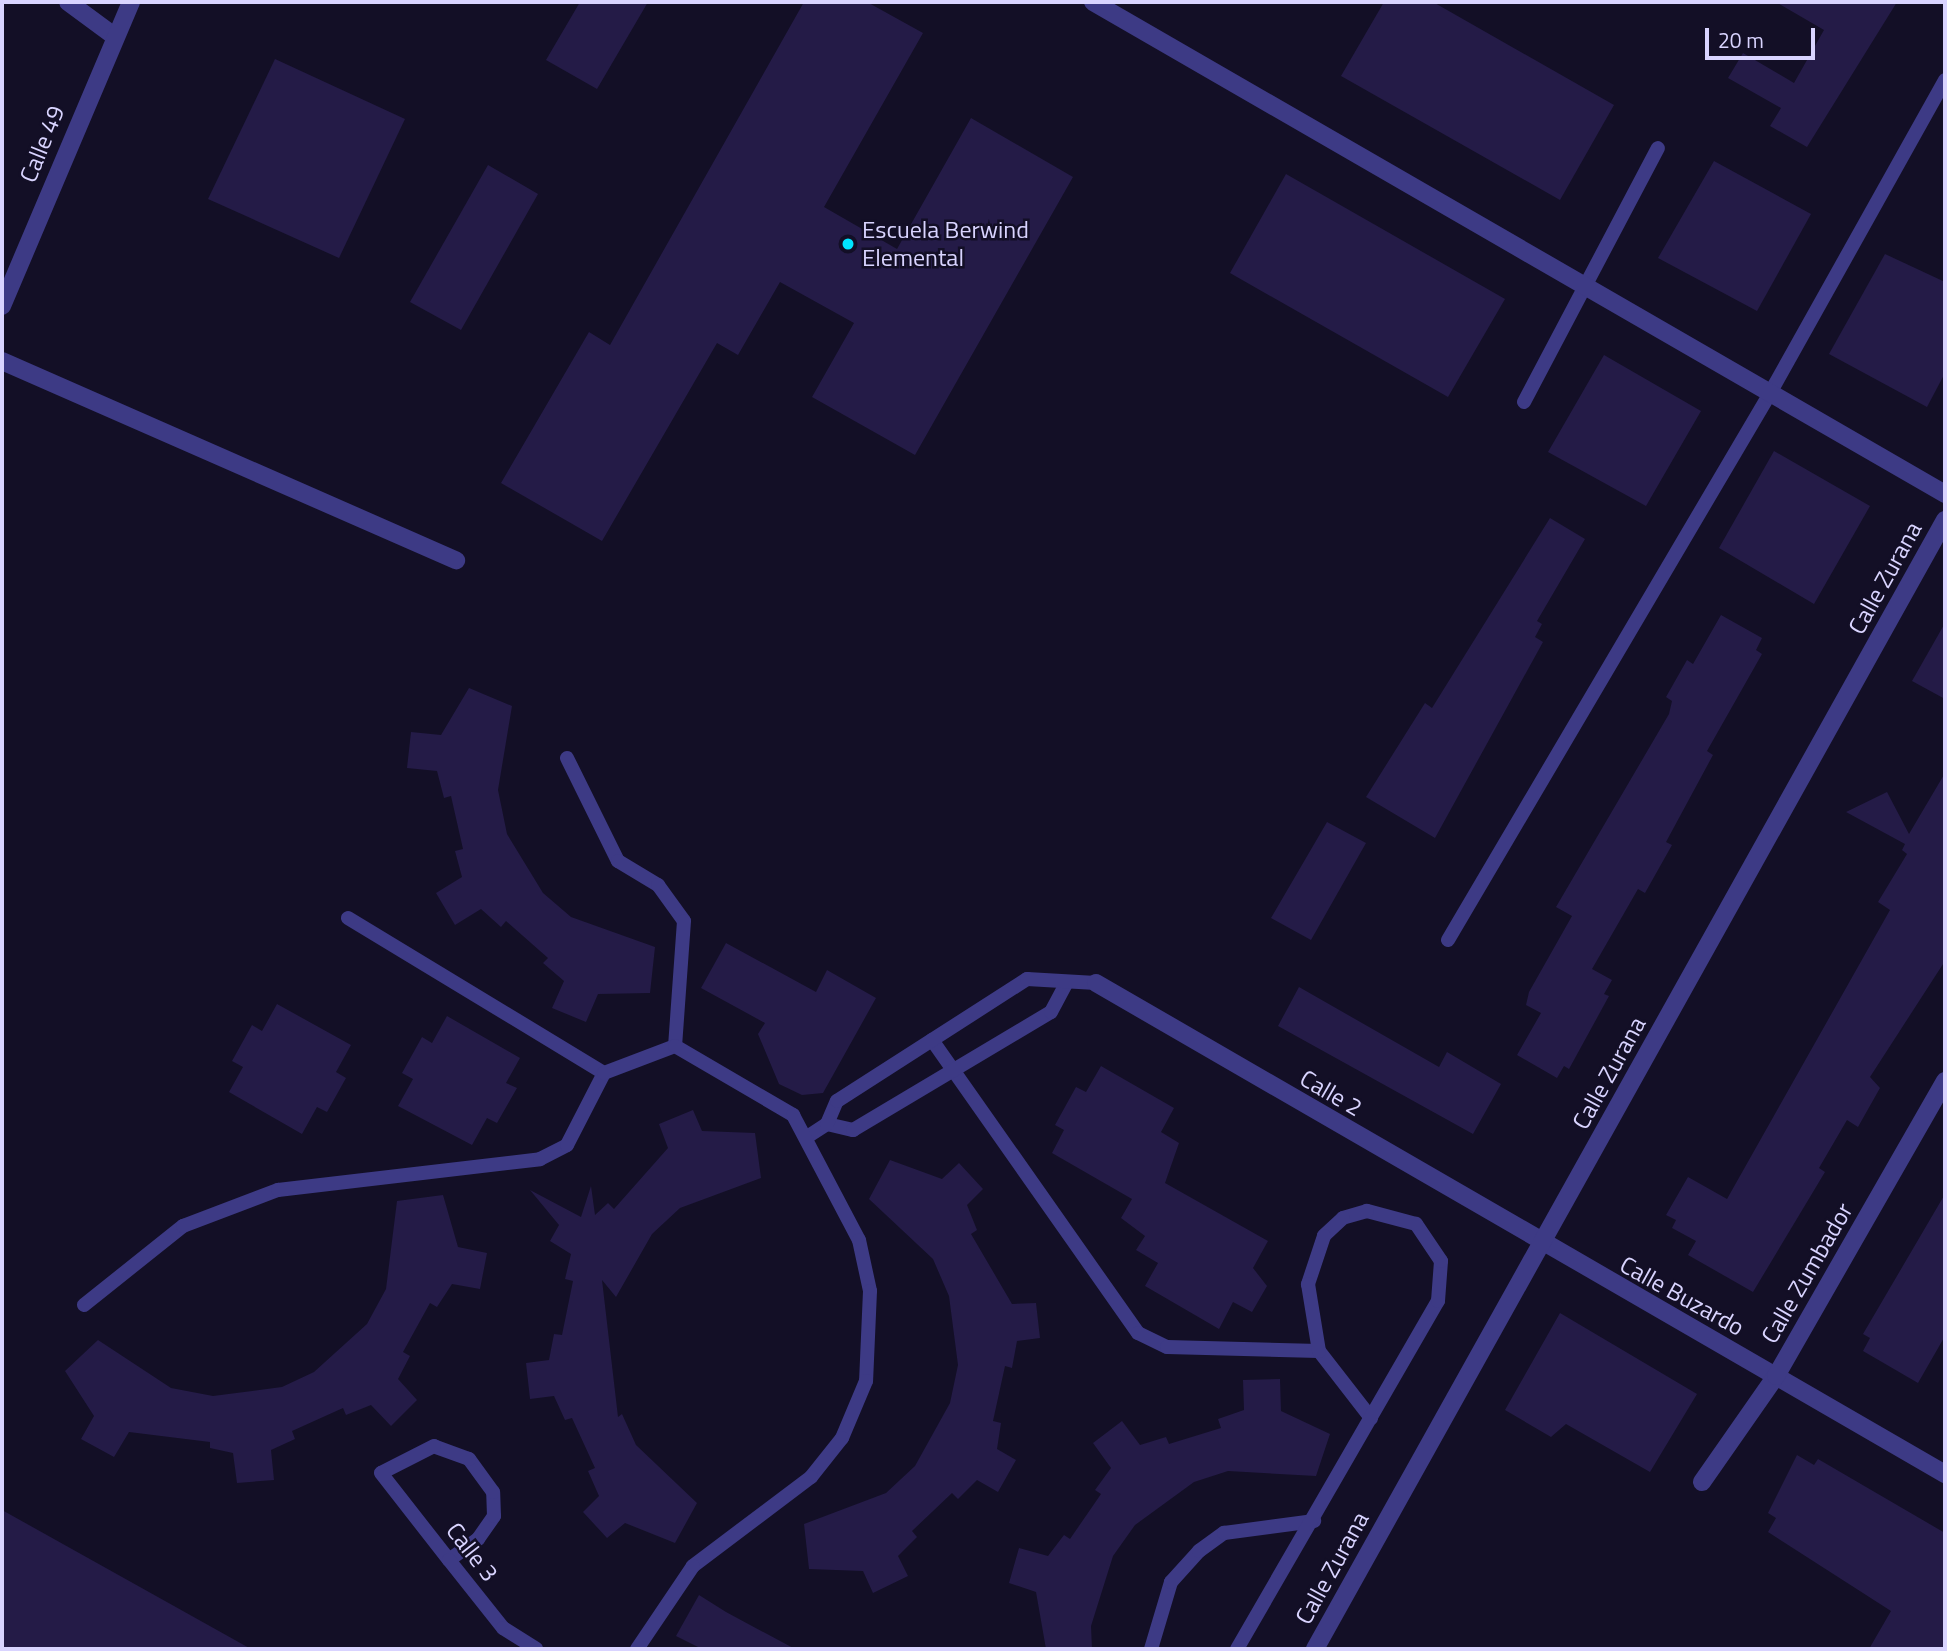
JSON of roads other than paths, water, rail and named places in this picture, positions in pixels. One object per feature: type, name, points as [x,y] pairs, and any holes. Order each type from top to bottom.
[{"type":"street","points":[[68,2],[113,35]]},
{"type":"street","name":"Calle 49","points":[[2,306],[113,35],[131,2]]},
{"type":"street","points":[[1093,2],[1769,395],[1945,494]]},
{"type":"street","points":[[2,361],[456,560]]},
{"type":"street","name":"Calle Zurana","points":[[1315,1649],[1945,520]]},
{"type":"street","name":"Calle 2","points":[[1096,983],[1541,1245]]},
{"type":"street","name":"Calle Zumbador","points":[[1702,1482],[1776,1377],[1945,1081]]},
{"type":"street","name":"Calle Buzardo","points":[[1541,1245],[1945,1474]]},
{"type":"lane","points":[[1448,940],[1769,395],[1945,80]]},
{"type":"lane","points":[[1524,402],[1588,289],[1658,148]]},
{"type":"lane","points":[[567,758],[618,861],[658,885],[684,921],[675,1046]]},
{"type":"lane","points":[[348,918],[604,1073]]},
{"type":"lane","points":[[807,1137],[827,1124],[837,1101],[1027,979],[1096,983]]},
{"type":"lane","points":[[827,1124],[853,1130],[952,1072],[1051,1012],[1067,982]]},
{"type":"lane","points":[[932,1040],[1138,1333],[1167,1347],[1320,1351]]},
{"type":"lane","points":[[84,1305],[183,1226],[278,1190],[540,1159],[567,1145],[604,1073],[675,1046]]},
{"type":"lane","points":[[637,1649],[693,1566],[811,1477],[842,1437],[866,1381],[870,1291],[859,1240],[807,1137],[793,1115],[675,1046]]},
{"type":"lane","points":[[1237,1649],[1425,1328],[1443,1282],[1432,1240],[1416,1224],[1367,1211],[1343,1218],[1324,1236],[1308,1284],[1320,1351],[1371,1418]]},
{"type":"lane","name":"Calle 3","points":[[449,1560],[478,1539],[494,1516],[493,1492],[469,1459],[435,1446],[382,1473],[449,1560],[503,1628],[536,1649]]},
{"type":"lane","points":[[1151,1649],[1171,1582],[1199,1551],[1224,1533],[1314,1521]]},
{"type":"place","name":"Escuela Berwind Elemental","points":[[848,244]]}]
